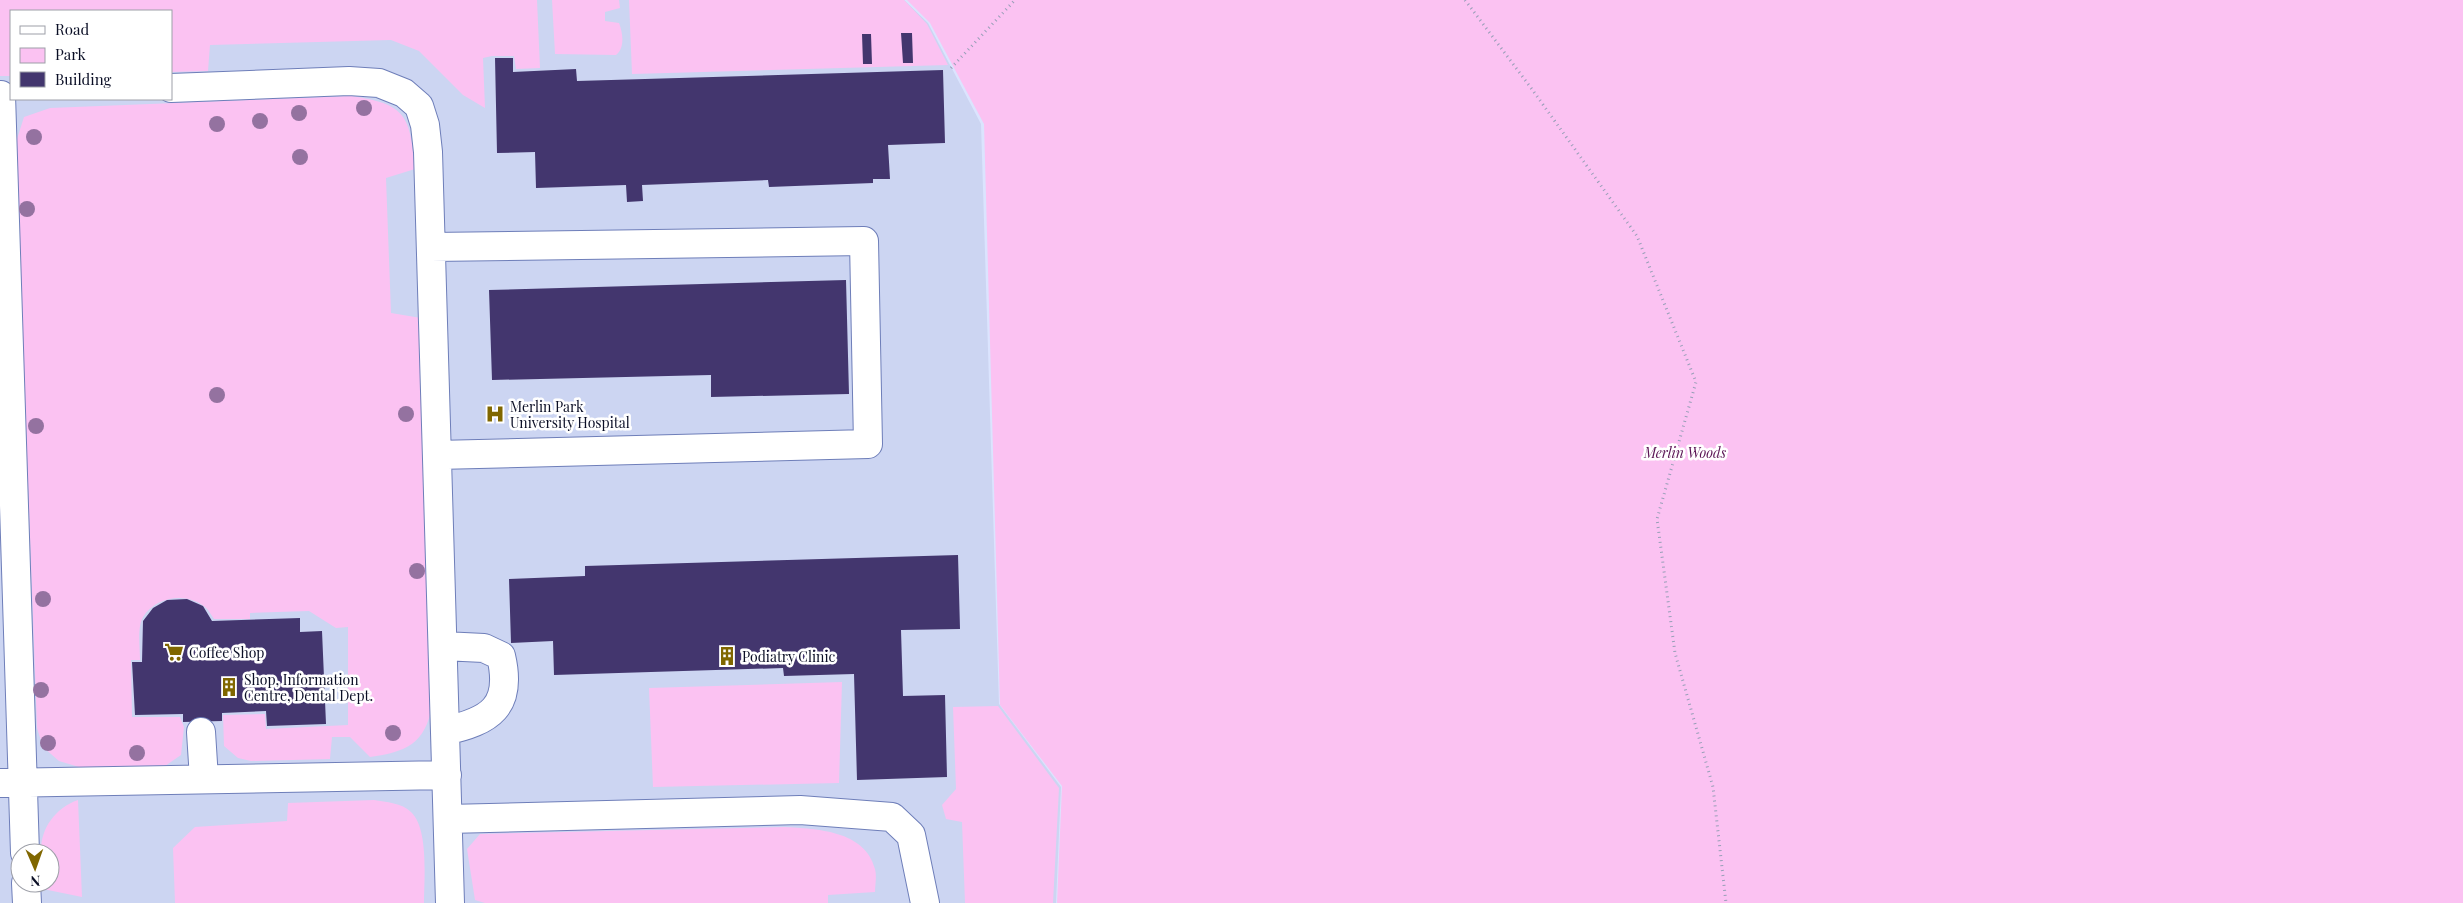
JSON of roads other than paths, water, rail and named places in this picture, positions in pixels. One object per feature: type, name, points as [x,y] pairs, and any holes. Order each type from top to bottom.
[{"type":"lane","points":[[172,88],[349,81],[379,83],[404,93],[419,106],[425,125],[428,152],[450,903]]},
{"type":"lane","points":[[4,95],[12,783],[24,843]]},
{"type":"lane","points":[[431,247],[864,241],[868,444],[437,455]]},
{"type":"lane","points":[[443,646],[484,648],[501,656],[504,672],[501,696],[493,712],[473,724],[445,731]]},
{"type":"lane","points":[[201,732],[204,779]]},
{"type":"lane","points":[[12,783],[447,775]]},
{"type":"lane","points":[[448,819],[800,810],[892,817],[910,835],[925,903]]},
{"type":"place","name":"Merlin Park University Hospital","points":[[495,414]]},
{"type":"place","name":"Coffee Shop","points":[[174,652]]},
{"type":"place","name":"Podiatry Clinic","points":[[727,656]]},
{"type":"place","name":"Shop, Information Centre, Dental Dept.","points":[[229,687]]},
{"type":"park label","name":"Merlin Woods","points":[[1685,452]]}]
